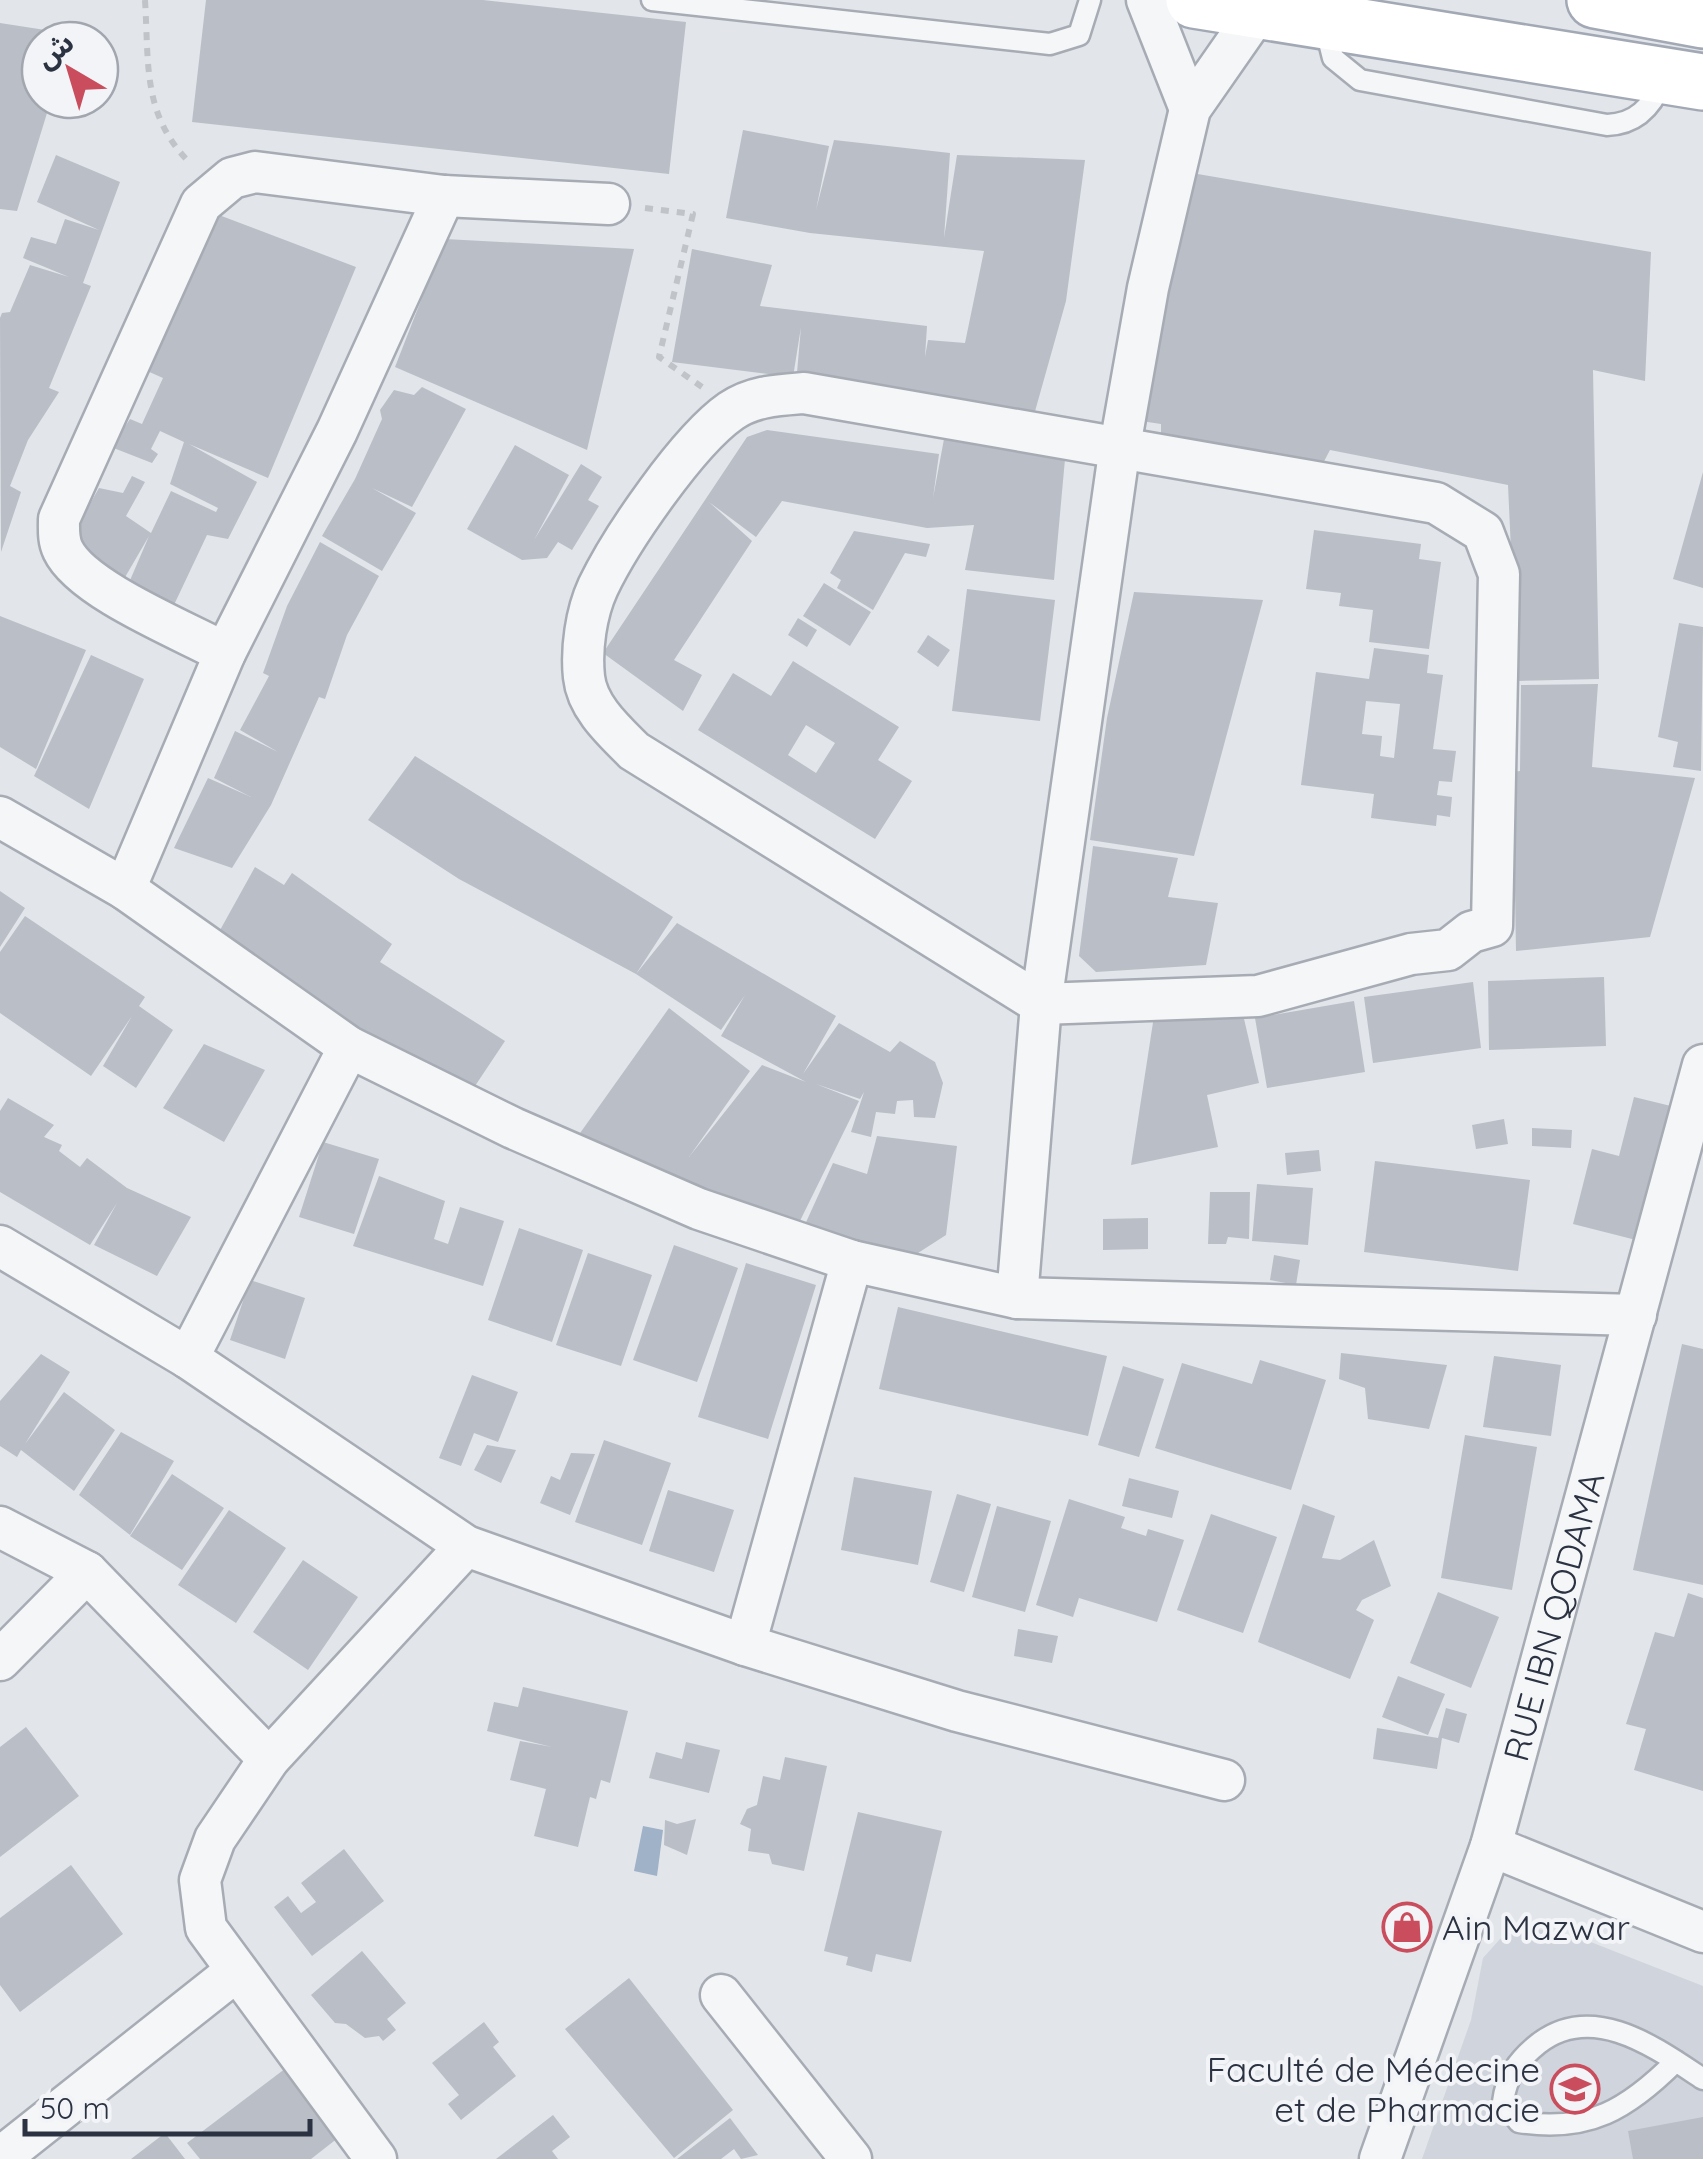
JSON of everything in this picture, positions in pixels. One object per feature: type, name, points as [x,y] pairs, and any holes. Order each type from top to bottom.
[{"type":"main road","points":[[1194,0],[1684,78]]},
{"type":"main road","points":[[1595,0],[1686,12]]},
{"type":"street","points":[[1147,0],[1190,109]]},
{"type":"street","points":[[1017,1298],[1041,1004],[1120,446],[1148,288],[1190,109],[1259,10]]},
{"type":"street","points":[[1684,78],[1686,12]]},
{"type":"street","points":[[225,653],[89,580],[63,551],[58,536],[60,520],[193,221],[216,188],[255,172],[444,196],[609,204]]},
{"type":"street","points":[[125,889],[225,653],[337,431],[444,196]]},
{"type":"street","points":[[804,393],[1120,446],[1436,503],[1482,532],[1499,574],[1492,926],[1471,932],[1448,950],[1411,954],[1258,996],[1041,1004],[634,751],[600,716],[584,680],[586,628],[597,588],[702,434],[734,409],[767,396],[804,393]]},
{"type":"street","points":[[0,817],[125,889],[349,1047],[514,1128],[699,1209],[852,1260],[1017,1298],[1636,1315]]},
{"type":"street","points":[[188,1358],[349,1047]]},
{"type":"street","name":"RUE IBN QODAMA","points":[[1380,2159],[1490,1846],[1703,1066]]},
{"type":"street","points":[[0,1246],[188,1358],[466,1546],[745,1644],[957,1711],[1224,1780]]},
{"type":"street","points":[[745,1644],[852,1260]]},
{"type":"street","points":[[0,1526],[87,1572],[269,1760]]},
{"type":"street","points":[[376,2159],[206,1928],[200,1880],[215,1839],[269,1760],[466,1546]]},
{"type":"street","points":[[0,1660],[87,1572]]},
{"type":"street","points":[[1490,1846],[1703,1932]]},
{"type":"street","points":[[0,2158],[235,1972]]},
{"type":"street","points":[[721,1995],[851,2159]]},
{"type":"lane","points":[[652,0],[777,7],[1050,44],[1080,36],[1090,0]]},
{"type":"lane","points":[[1676,2061],[1647,2090],[1604,2118],[1547,2127],[1519,2122],[1503,2102],[1506,2079],[1528,2052],[1554,2031],[1608,2027],[1647,2042],[1676,2061],[1703,2079]]},
{"type":"path","points":[[145,0],[152,97],[166,138],[216,188]]},
{"type":"path","points":[[609,204],[693,214],[659,357],[734,409]]},
{"type":"shaded area","name":"Faculté de Médecine et de Pharmacie","points":[[1527,1927],[1583,1939],[1703,1986],[1703,2159],[1422,2159],[1471,2020],[1483,1958],[1500,1939]]},
{"type":"water","points":[[643,1826],[663,1830],[657,1876],[634,1871]]},
{"type":"building","points":[[206,0],[483,0],[686,22],[669,174],[192,122]]},
{"type":"building","points":[[0,23],[20,26],[20,120],[45,120],[17,211],[0,209]]},
{"type":"building","points":[[743,130],[829,146],[816,210],[834,140],[950,153],[944,238],[957,155],[1085,160],[1066,301],[1032,422],[796,384],[801,327],[793,377],[672,362],[692,249],[772,265],[760,306],[927,326],[925,357],[928,340],[965,343],[984,251],[810,233],[726,218]]},
{"type":"building","points":[[56,155],[120,182],[83,283],[91,286],[49,388],[59,392],[28,440],[10,486],[21,492],[1,552],[0,318],[2,313],[10,312],[30,265],[69,277],[23,258],[31,237],[56,244],[65,219],[99,230],[37,202]]},
{"type":"building","points":[[1186,172],[1651,252],[1645,381],[1593,370],[1599,679],[1517,681],[1508,485],[1330,450],[1320,469],[1161,444],[1161,424],[1141,421]]},
{"type":"building","points":[[203,209],[356,267],[268,478],[189,444],[257,482],[228,539],[207,535],[173,607],[128,585],[149,536],[124,579],[63,551],[99,488],[123,493],[132,476],[145,482],[126,516],[151,533],[171,491],[216,512],[218,508],[170,484],[184,442],[160,431],[151,449],[158,454],[152,463],[111,447],[130,419],[142,424],[163,378],[145,370]]},
{"type":"building","points":[[445,239],[634,249],[587,450],[395,367]]},
{"type":"building","points":[[422,387],[466,409],[412,507],[372,488],[416,513],[382,571],[322,536],[355,479],[382,419],[380,410],[394,390],[414,395]]},
{"type":"building","points":[[767,430],[939,454],[933,498],[944,439],[1066,448],[1054,580],[965,570],[974,525],[927,528],[782,501],[756,537],[709,502],[752,541],[674,660],[702,675],[683,711],[603,653],[747,437]]},
{"type":"building","points":[[515,445],[569,475],[534,540],[581,464],[602,477],[588,500],[599,506],[572,550],[558,542],[547,558],[522,560],[467,529]]},
{"type":"building","points":[[1703,472],[1703,588],[1673,579]]},
{"type":"building","points":[[1314,530],[1421,544],[1419,559],[1441,562],[1429,649],[1369,642],[1373,610],[1339,606],[1341,593],[1306,589]]},
{"type":"building","points":[[854,531],[930,544],[926,557],[905,553],[873,610],[837,588],[841,580],[830,573]]},
{"type":"building","points":[[320,542],[379,576],[347,635],[325,699],[319,697],[271,805],[232,868],[174,848],[208,778],[251,797],[214,778],[235,731],[278,752],[240,730],[269,676],[263,673],[287,606]]},
{"type":"building","points":[[824,583],[871,612],[850,646],[803,616]]},
{"type":"building","points":[[967,589],[1055,600],[1040,721],[952,711]]},
{"type":"building","points":[[1134,592],[1263,600],[1194,856],[1090,840],[1107,718]]},
{"type":"building","points":[[0,616],[86,650],[36,769],[0,747]]},
{"type":"building","points":[[798,618],[817,630],[807,647],[788,635]]},
{"type":"building","points":[[1679,623],[1703,627],[1701,771],[1673,767],[1678,742],[1658,737]]},
{"type":"building","points":[[928,635],[950,650],[938,667],[917,652]]},
{"type":"building","points":[[1374,648],[1429,655],[1427,673],[1443,675],[1433,749],[1456,751],[1452,782],[1439,781],[1437,795],[1452,797],[1450,817],[1437,815],[1436,826],[1371,818],[1374,794],[1301,785],[1316,672],[1369,679]],"holes":[[[1366,701],[1400,704],[1394,758],[1380,756],[1382,736],[1362,734]]]},
{"type":"building","points":[[91,655],[144,679],[89,809],[34,776]]},
{"type":"building","points":[[793,661],[899,727],[878,760],[912,781],[875,839],[698,730],[733,673],[771,696]],"holes":[[[806,725],[835,743],[816,773],[788,755]]]},
{"type":"building","points":[[1598,684],[1592,767],[1695,778],[1650,937],[1516,951],[1513,772],[1520,771],[1521,685]]},
{"type":"building","points":[[415,756],[673,917],[636,974],[459,879],[368,820]]},
{"type":"building","points":[[1093,846],[1178,858],[1168,897],[1218,903],[1206,965],[1096,972],[1079,956]]},
{"type":"building","points":[[255,867],[284,885],[292,873],[392,944],[380,962],[505,1041],[469,1095],[377,1045],[214,941]]},
{"type":"building","points":[[0,891],[25,908],[0,947]]},
{"type":"building","points":[[25,916],[145,997],[139,1006],[173,1030],[136,1088],[103,1066],[132,1016],[91,1076],[0,1013],[0,952]]},
{"type":"building","points":[[677,923],[836,1016],[803,1074],[839,1023],[890,1052],[900,1041],[935,1062],[943,1083],[935,1118],[914,1117],[913,1100],[897,1101],[895,1114],[876,1112],[871,1137],[851,1132],[864,1092],[860,1099],[816,1084],[859,1101],[796,1229],[578,1136],[669,1008],[750,1071],[689,1157],[762,1065],[806,1082],[721,1036],[745,995],[721,1030],[636,974]]},
{"type":"building","points":[[1604,977],[1606,1046],[1489,1050],[1488,981]]},
{"type":"building","points":[[1473,982],[1481,1048],[1373,1063],[1364,997]]},
{"type":"building","points":[[1354,1001],[1365,1072],[1267,1088],[1255,1018]]},
{"type":"building","points":[[1241,1006],[1259,1083],[1207,1095],[1218,1147],[1131,1165],[1154,1016]]},
{"type":"building","points":[[204,1044],[265,1070],[224,1142],[163,1108]]},
{"type":"building","points":[[1634,1097],[1675,1107],[1640,1241],[1573,1224],[1592,1149],[1619,1156]]},
{"type":"building","points":[[8,1098],[54,1125],[44,1137],[62,1145],[59,1151],[80,1167],[87,1158],[127,1188],[191,1217],[157,1276],[94,1245],[117,1203],[90,1245],[0,1192],[0,1111]]},
{"type":"building","points":[[1504,1119],[1508,1144],[1476,1149],[1472,1125]]},
{"type":"building","points":[[1532,1128],[1572,1130],[1571,1148],[1532,1146]]},
{"type":"building","points":[[877,1136],[957,1146],[946,1235],[904,1262],[802,1231],[833,1163],[867,1174]]},
{"type":"building","points":[[323,1142],[379,1159],[354,1234],[299,1217]]},
{"type":"building","points":[[1319,1150],[1321,1171],[1287,1175],[1285,1153]]},
{"type":"building","points":[[1375,1161],[1530,1180],[1518,1271],[1364,1252]]},
{"type":"building","points":[[379,1176],[445,1201],[434,1239],[448,1244],[460,1207],[504,1221],[483,1286],[353,1246]]},
{"type":"building","points":[[1257,1184],[1313,1188],[1308,1245],[1252,1241]]},
{"type":"building","points":[[1210,1192],[1250,1192],[1249,1239],[1228,1237],[1226,1244],[1208,1244]]},
{"type":"building","points":[[1148,1218],[1148,1249],[1103,1250],[1103,1219]]},
{"type":"building","points":[[519,1228],[583,1250],[552,1342],[488,1320]]},
{"type":"building","points":[[674,1245],[738,1268],[697,1382],[633,1360]]},
{"type":"building","points":[[588,1253],[652,1275],[621,1366],[556,1345]]},
{"type":"building","points":[[1274,1255],[1300,1260],[1296,1285],[1270,1280]]},
{"type":"building","points":[[746,1263],[816,1285],[768,1439],[698,1417]]},
{"type":"building","points":[[250,1280],[305,1298],[285,1359],[230,1340]]},
{"type":"building","points":[[898,1307],[1107,1356],[1088,1436],[879,1389]]},
{"type":"building","points":[[1682,1344],[1703,1349],[1703,1585],[1633,1570]]},
{"type":"building","points":[[1341,1353],[1447,1365],[1429,1429],[1368,1419],[1365,1388],[1339,1379]]},
{"type":"building","points":[[41,1354],[70,1372],[25,1444],[64,1392],[115,1430],[74,1491],[21,1450],[17,1457],[0,1446],[0,1401]]},
{"type":"building","points":[[1494,1356],[1561,1365],[1551,1436],[1483,1427]]},
{"type":"building","points":[[1260,1360],[1326,1380],[1291,1490],[1155,1448],[1182,1363],[1252,1384]]},
{"type":"building","points":[[1123,1366],[1164,1379],[1139,1457],[1098,1445]]},
{"type":"building","points":[[472,1375],[518,1392],[498,1442],[474,1433],[461,1466],[439,1458]]},
{"type":"building","points":[[121,1432],[174,1461],[130,1535],[79,1495]]},
{"type":"building","points":[[1465,1435],[1537,1447],[1512,1590],[1441,1578]]},
{"type":"building","points":[[604,1440],[671,1463],[642,1545],[575,1522]]},
{"type":"building","points":[[487,1445],[516,1450],[501,1483],[474,1470]]},
{"type":"building","points":[[571,1453],[595,1454],[570,1515],[540,1503],[551,1476],[560,1480]]},
{"type":"building","points":[[172,1474],[224,1508],[182,1570],[130,1536]]},
{"type":"building","points":[[854,1477],[932,1491],[918,1565],[841,1550]]},
{"type":"building","points":[[1129,1478],[1179,1491],[1172,1518],[1122,1506]]},
{"type":"building","points":[[668,1490],[734,1510],[714,1572],[649,1551]]},
{"type":"building","points":[[957,1494],[991,1504],[964,1592],[930,1582]]},
{"type":"building","points":[[1069,1499],[1125,1517],[1121,1528],[1146,1536],[1148,1529],[1184,1540],[1157,1622],[1079,1598],[1073,1617],[1036,1605]]},
{"type":"building","points":[[1303,1504],[1335,1516],[1322,1558],[1340,1560],[1374,1540],[1391,1586],[1362,1600],[1356,1610],[1374,1620],[1350,1679],[1258,1642]]},
{"type":"building","points":[[997,1506],[1051,1521],[1025,1612],[972,1597]]},
{"type":"building","points":[[229,1510],[286,1548],[236,1623],[178,1585]]},
{"type":"building","points":[[1211,1514],[1277,1537],[1243,1633],[1177,1610]]},
{"type":"building","points":[[303,1560],[358,1597],[308,1670],[253,1632]]},
{"type":"building","points":[[1438,1592],[1499,1617],[1471,1688],[1410,1663]]},
{"type":"building","points":[[1688,1593],[1703,1598],[1703,1791],[1634,1770],[1646,1729],[1626,1724],[1655,1632],[1674,1637]]},
{"type":"building","points":[[1018,1629],[1058,1636],[1052,1663],[1014,1656]]},
{"type":"building","points":[[1398,1676],[1445,1694],[1428,1735],[1382,1717]]},
{"type":"building","points":[[523,1687],[628,1711],[610,1783],[601,1780],[596,1799],[590,1797],[578,1847],[534,1836],[546,1789],[510,1780],[520,1741],[552,1747],[487,1731],[494,1702],[518,1707]]},
{"type":"building","points":[[1446,1708],[1467,1714],[1459,1743],[1442,1738],[1437,1769],[1373,1759],[1377,1728],[1438,1738]]},
{"type":"building","points":[[26,1727],[79,1796],[0,1857],[0,1747]]},
{"type":"building","points":[[686,1742],[720,1750],[709,1793],[649,1778],[656,1752],[682,1759]]},
{"type":"building","points":[[785,1757],[827,1766],[804,1871],[772,1864],[769,1854],[748,1851],[751,1829],[740,1824],[747,1809],[757,1805],[763,1776],[780,1780]]},
{"type":"building","points":[[858,1812],[942,1831],[911,1962],[876,1954],[872,1972],[846,1965],[848,1957],[824,1951]]},
{"type":"building","points":[[696,1819],[687,1855],[664,1845],[665,1820],[677,1824]]},
{"type":"building","points":[[344,1849],[384,1901],[312,1956],[274,1907],[288,1896],[301,1913],[316,1902],[301,1883]]},
{"type":"building","points":[[71,1865],[123,1934],[20,2012],[0,1985],[0,1918]]},
{"type":"building","points":[[362,1951],[406,2003],[387,2019],[396,2030],[383,2041],[379,2036],[365,2038],[346,2024],[335,2023],[311,1995]]},
{"type":"building","points":[[629,1978],[733,2110],[674,2158],[565,2029]]},
{"type":"building","points":[[484,2022],[499,2042],[493,2047],[516,2076],[461,2120],[448,2104],[459,2095],[432,2063]]},
{"type":"building","points":[[290,2065],[343,2134],[311,2159],[200,2159],[187,2143]]},
{"type":"building","points":[[553,2115],[570,2137],[552,2151],[558,2159],[496,2159]]},
{"type":"building","points":[[1703,2117],[1703,2159],[1633,2159],[1628,2131]]},
{"type":"building","points":[[730,2118],[758,2155],[741,2159],[734,2149],[721,2159],[677,2159]]},
{"type":"building","points":[[165,2133],[185,2159],[131,2159]]},
{"type":"place","name":"Ain Mazwar","points":[[1407,1927]]},
{"type":"place","name":"Faculté de Médecine et de Pharmacie","points":[[1575,2089]]}]
